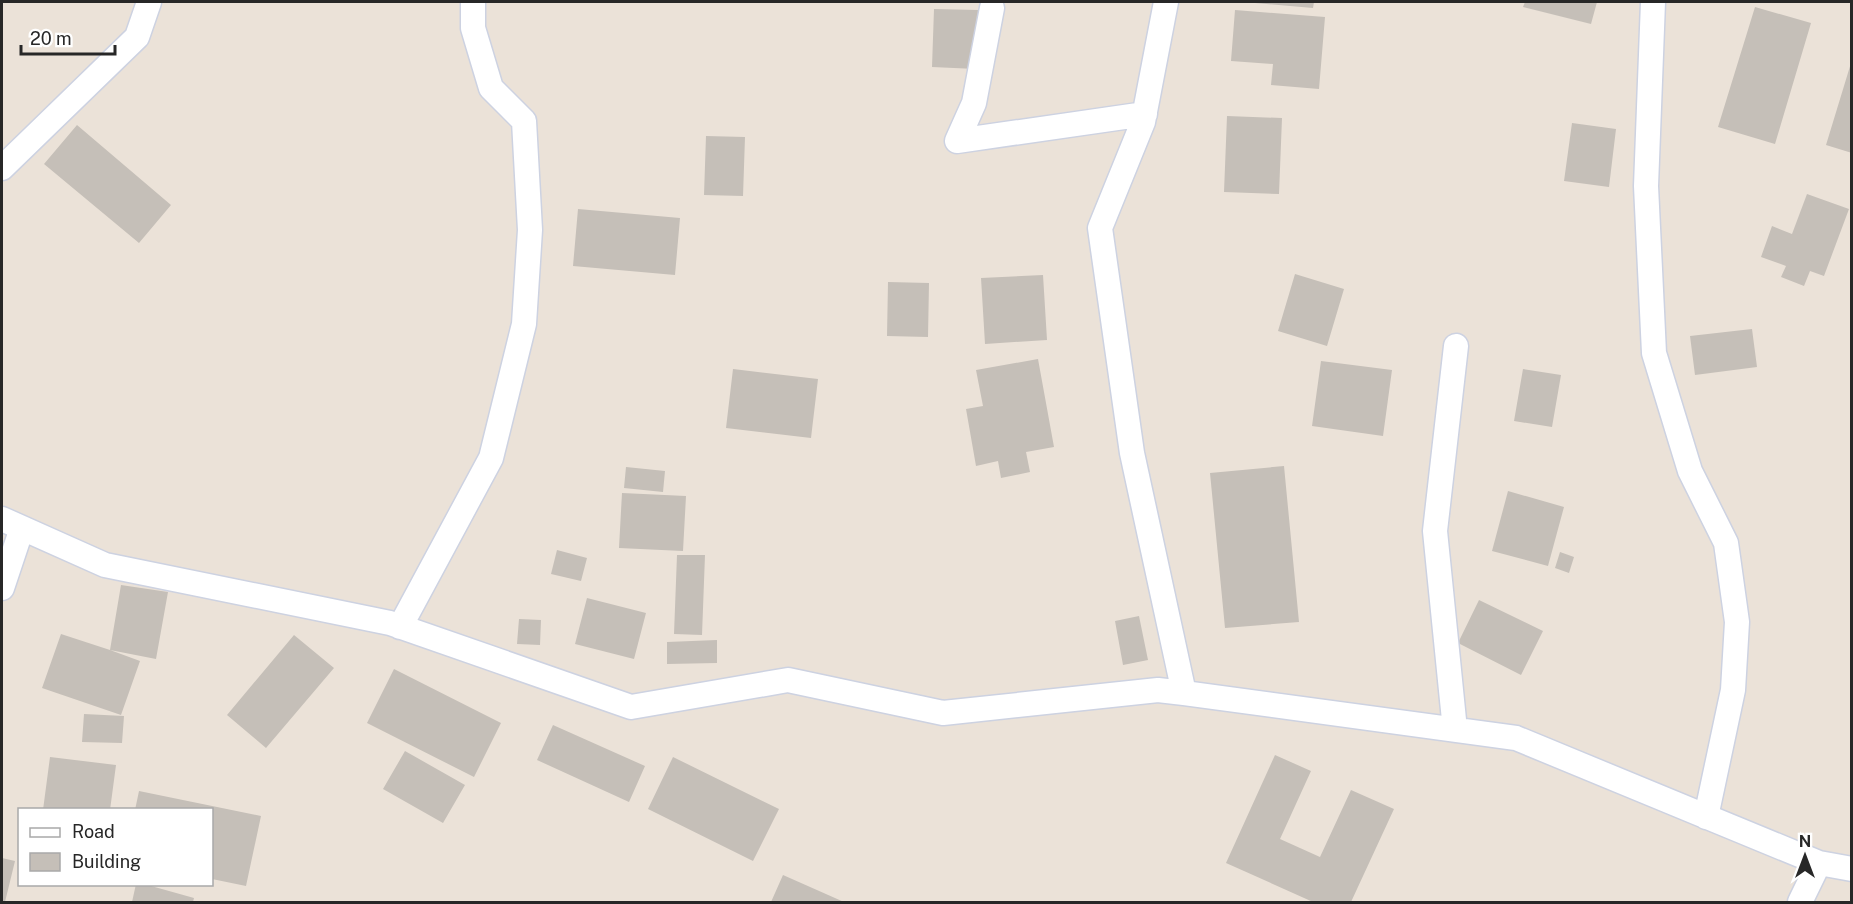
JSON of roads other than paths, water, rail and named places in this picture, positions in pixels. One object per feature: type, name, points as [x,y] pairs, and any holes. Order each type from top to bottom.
[{"type":"street","points":[[2,168],[137,37],[149,2]]},
{"type":"street","points":[[400,627],[491,458],[524,324],[531,230],[524,122],[491,88],[473,28],[473,2]]},
{"type":"street","points":[[1166,2],[1145,114],[1100,228],[1132,453],[1184,693]]},
{"type":"street","points":[[1653,2],[1646,186],[1654,353],[1690,471],[1726,543],[1737,622],[1733,690],[1707,817]]},
{"type":"street","points":[[992,8],[974,103],[957,141],[1145,114]]},
{"type":"street","points":[[1455,730],[1435,531],[1456,346]]},
{"type":"street","points":[[2,588],[12,523],[105,565],[390,623],[632,707],[788,680],[943,713],[1158,690],[1516,738],[1819,863],[1851,869]]},
{"type":"street","points":[[1800,903],[1819,863]]}]
